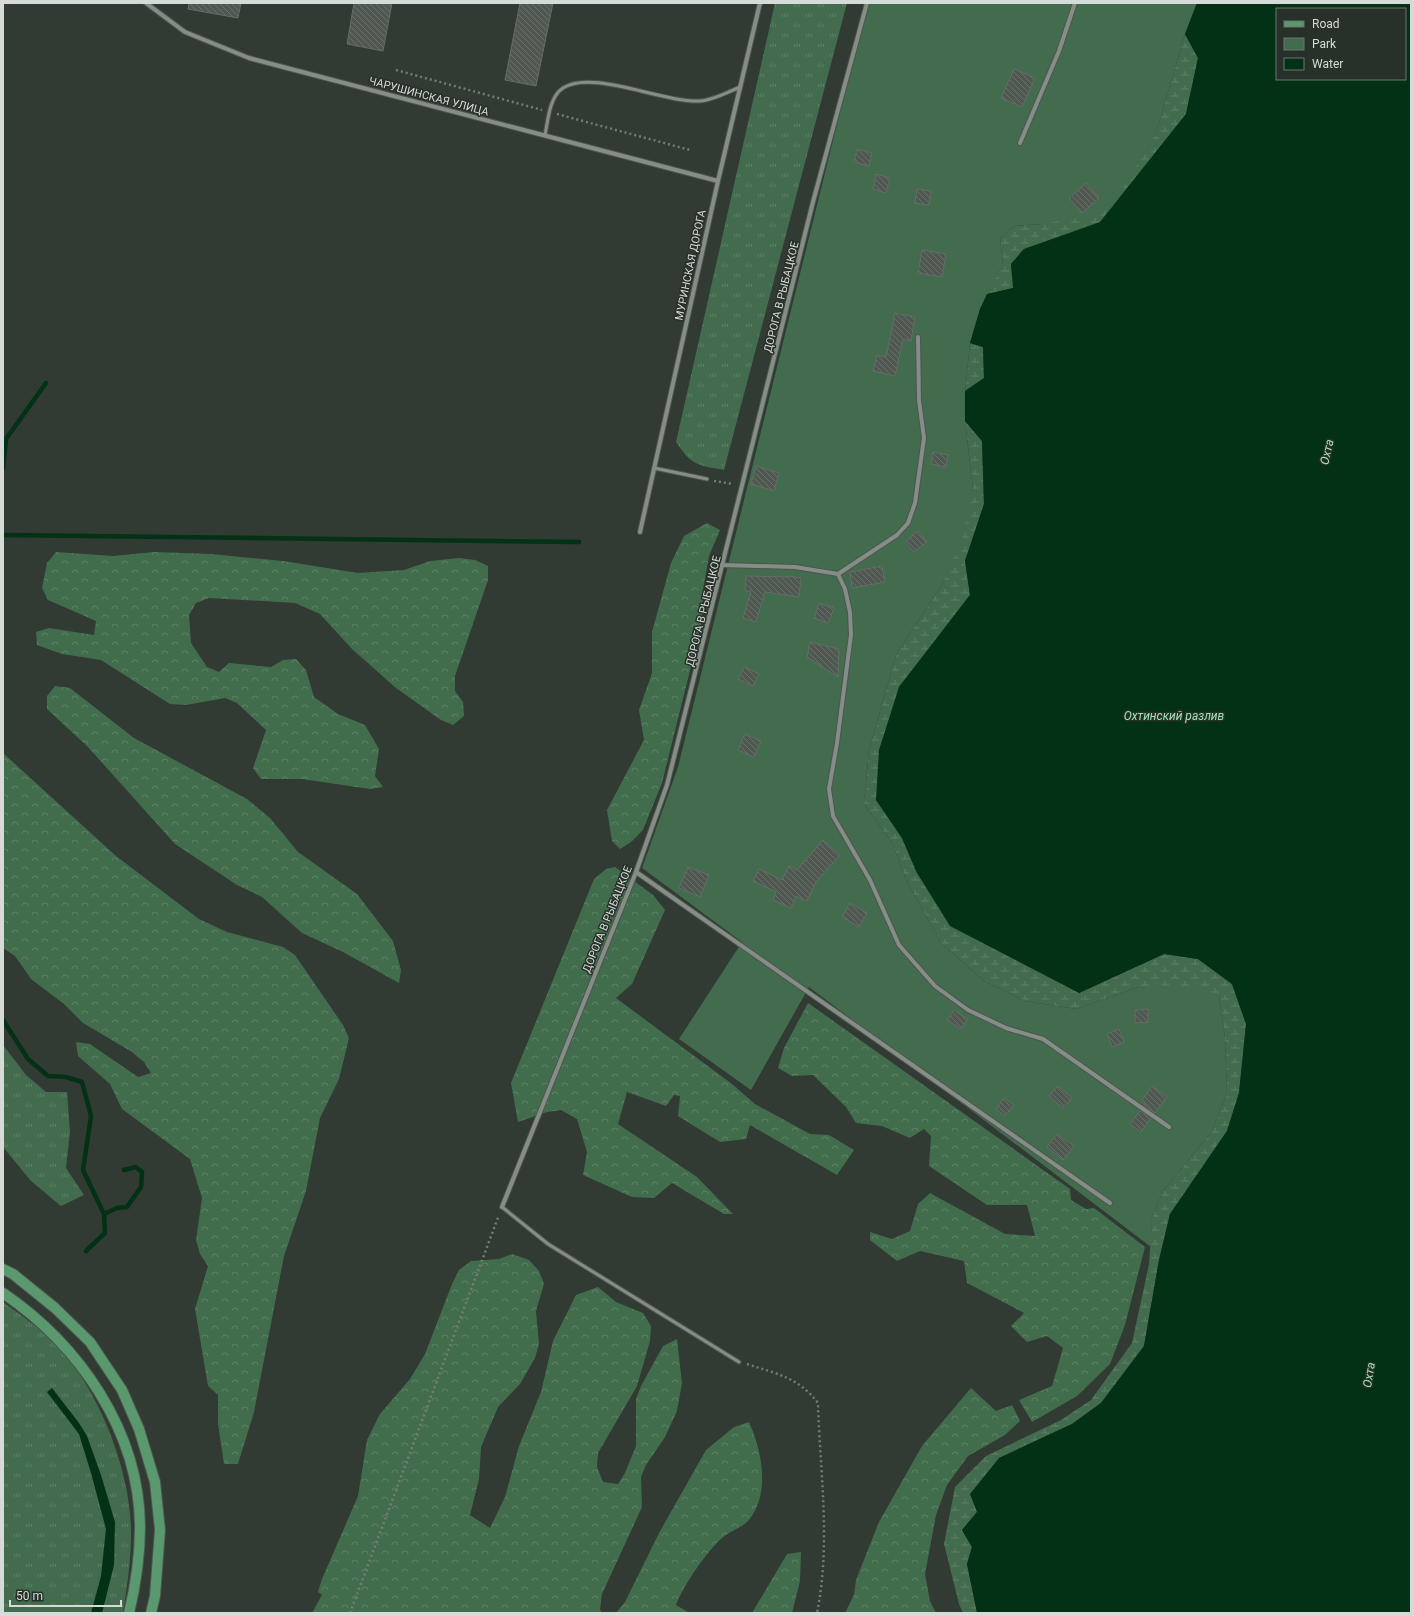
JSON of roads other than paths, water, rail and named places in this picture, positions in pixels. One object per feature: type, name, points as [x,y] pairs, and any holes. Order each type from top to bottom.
[{"type":"main road","points":[[3,1269],[13,1274],[55,1308],[90,1342],[122,1390],[139,1429],[155,1482],[160,1530],[156,1596],[151,1613]]},
{"type":"main road","points":[[3,1293],[28,1310],[68,1349],[95,1385],[118,1428],[134,1479],[140,1525],[136,1583],[129,1613]]},
{"type":"street","name":"ЧАРУШИНСКАЯ УЛИЦА","points":[[146,3],[185,32],[249,58],[718,181]]},
{"type":"street","name":"МУРИНСКАЯ ДОРОГА","points":[[640,532],[718,181],[760,3]]},
{"type":"street","name":"ДОРОГА В РЫБАЦКОЕ","points":[[502,1207],[636,872],[667,785],[724,565],[813,202],[867,3]]},
{"type":"street","points":[[1020,143],[1059,51],[1075,3]]},
{"type":"street","points":[[724,565],[795,567],[838,574],[897,535],[908,523],[914,503],[924,438],[919,400],[918,337]]},
{"type":"street","points":[[838,574],[845,589],[850,612],[851,635],[837,743],[829,789],[833,816],[870,880],[899,945],[935,986],[968,1010],[1006,1028],[1043,1039],[1169,1127]]},
{"type":"street","points":[[636,872],[1110,1204]]},
{"type":"lane","points":[[545,135],[552,102],[562,88],[587,81],[671,98],[701,101],[740,87]]},
{"type":"lane","points":[[654,468],[707,479]]},
{"type":"lane","points":[[502,1207],[548,1244],[739,1362]]},
{"type":"water","name":"Охтинский разлив","points":[[1197,3],[1411,3],[1411,1613],[977,1613],[967,1564],[972,1547],[962,1530],[977,1512],[970,1494],[999,1458],[1072,1424],[1101,1403],[1144,1346],[1159,1260],[1170,1214],[1227,1131],[1239,1093],[1246,1024],[1232,984],[1198,959],[1164,954],[1079,993],[950,926],[917,873],[902,838],[876,800],[879,750],[899,687],[970,595],[965,561],[984,504],[982,441],[965,421],[965,391],[984,378],[983,347],[970,343],[980,309],[987,294],[1013,288],[1011,264],[1024,249],[1100,222],[1186,114],[1198,58],[1185,34]]},
{"type":"water","points":[[52,1388],[87,1436],[101,1475],[115,1522],[114,1565],[102,1613],[91,1613],[101,1576],[106,1529],[79,1434],[47,1392]]},
{"type":"waterway","points":[[3,468],[6,439],[46,383]]},
{"type":"waterway","points":[[3,535],[579,542]]},
{"type":"waterway","points":[[3,1020],[28,1059],[48,1076],[66,1077],[82,1082],[91,1116],[83,1170],[104,1214],[105,1233],[86,1251]]},
{"type":"waterway","points":[[104,1214],[117,1208],[127,1207],[141,1187],[142,1172],[136,1167],[124,1170]]},
{"type":"water label","name":"Охта","points":[[1327,452]]},
{"type":"water label","name":"Охта","points":[[1369,1375]]}]
